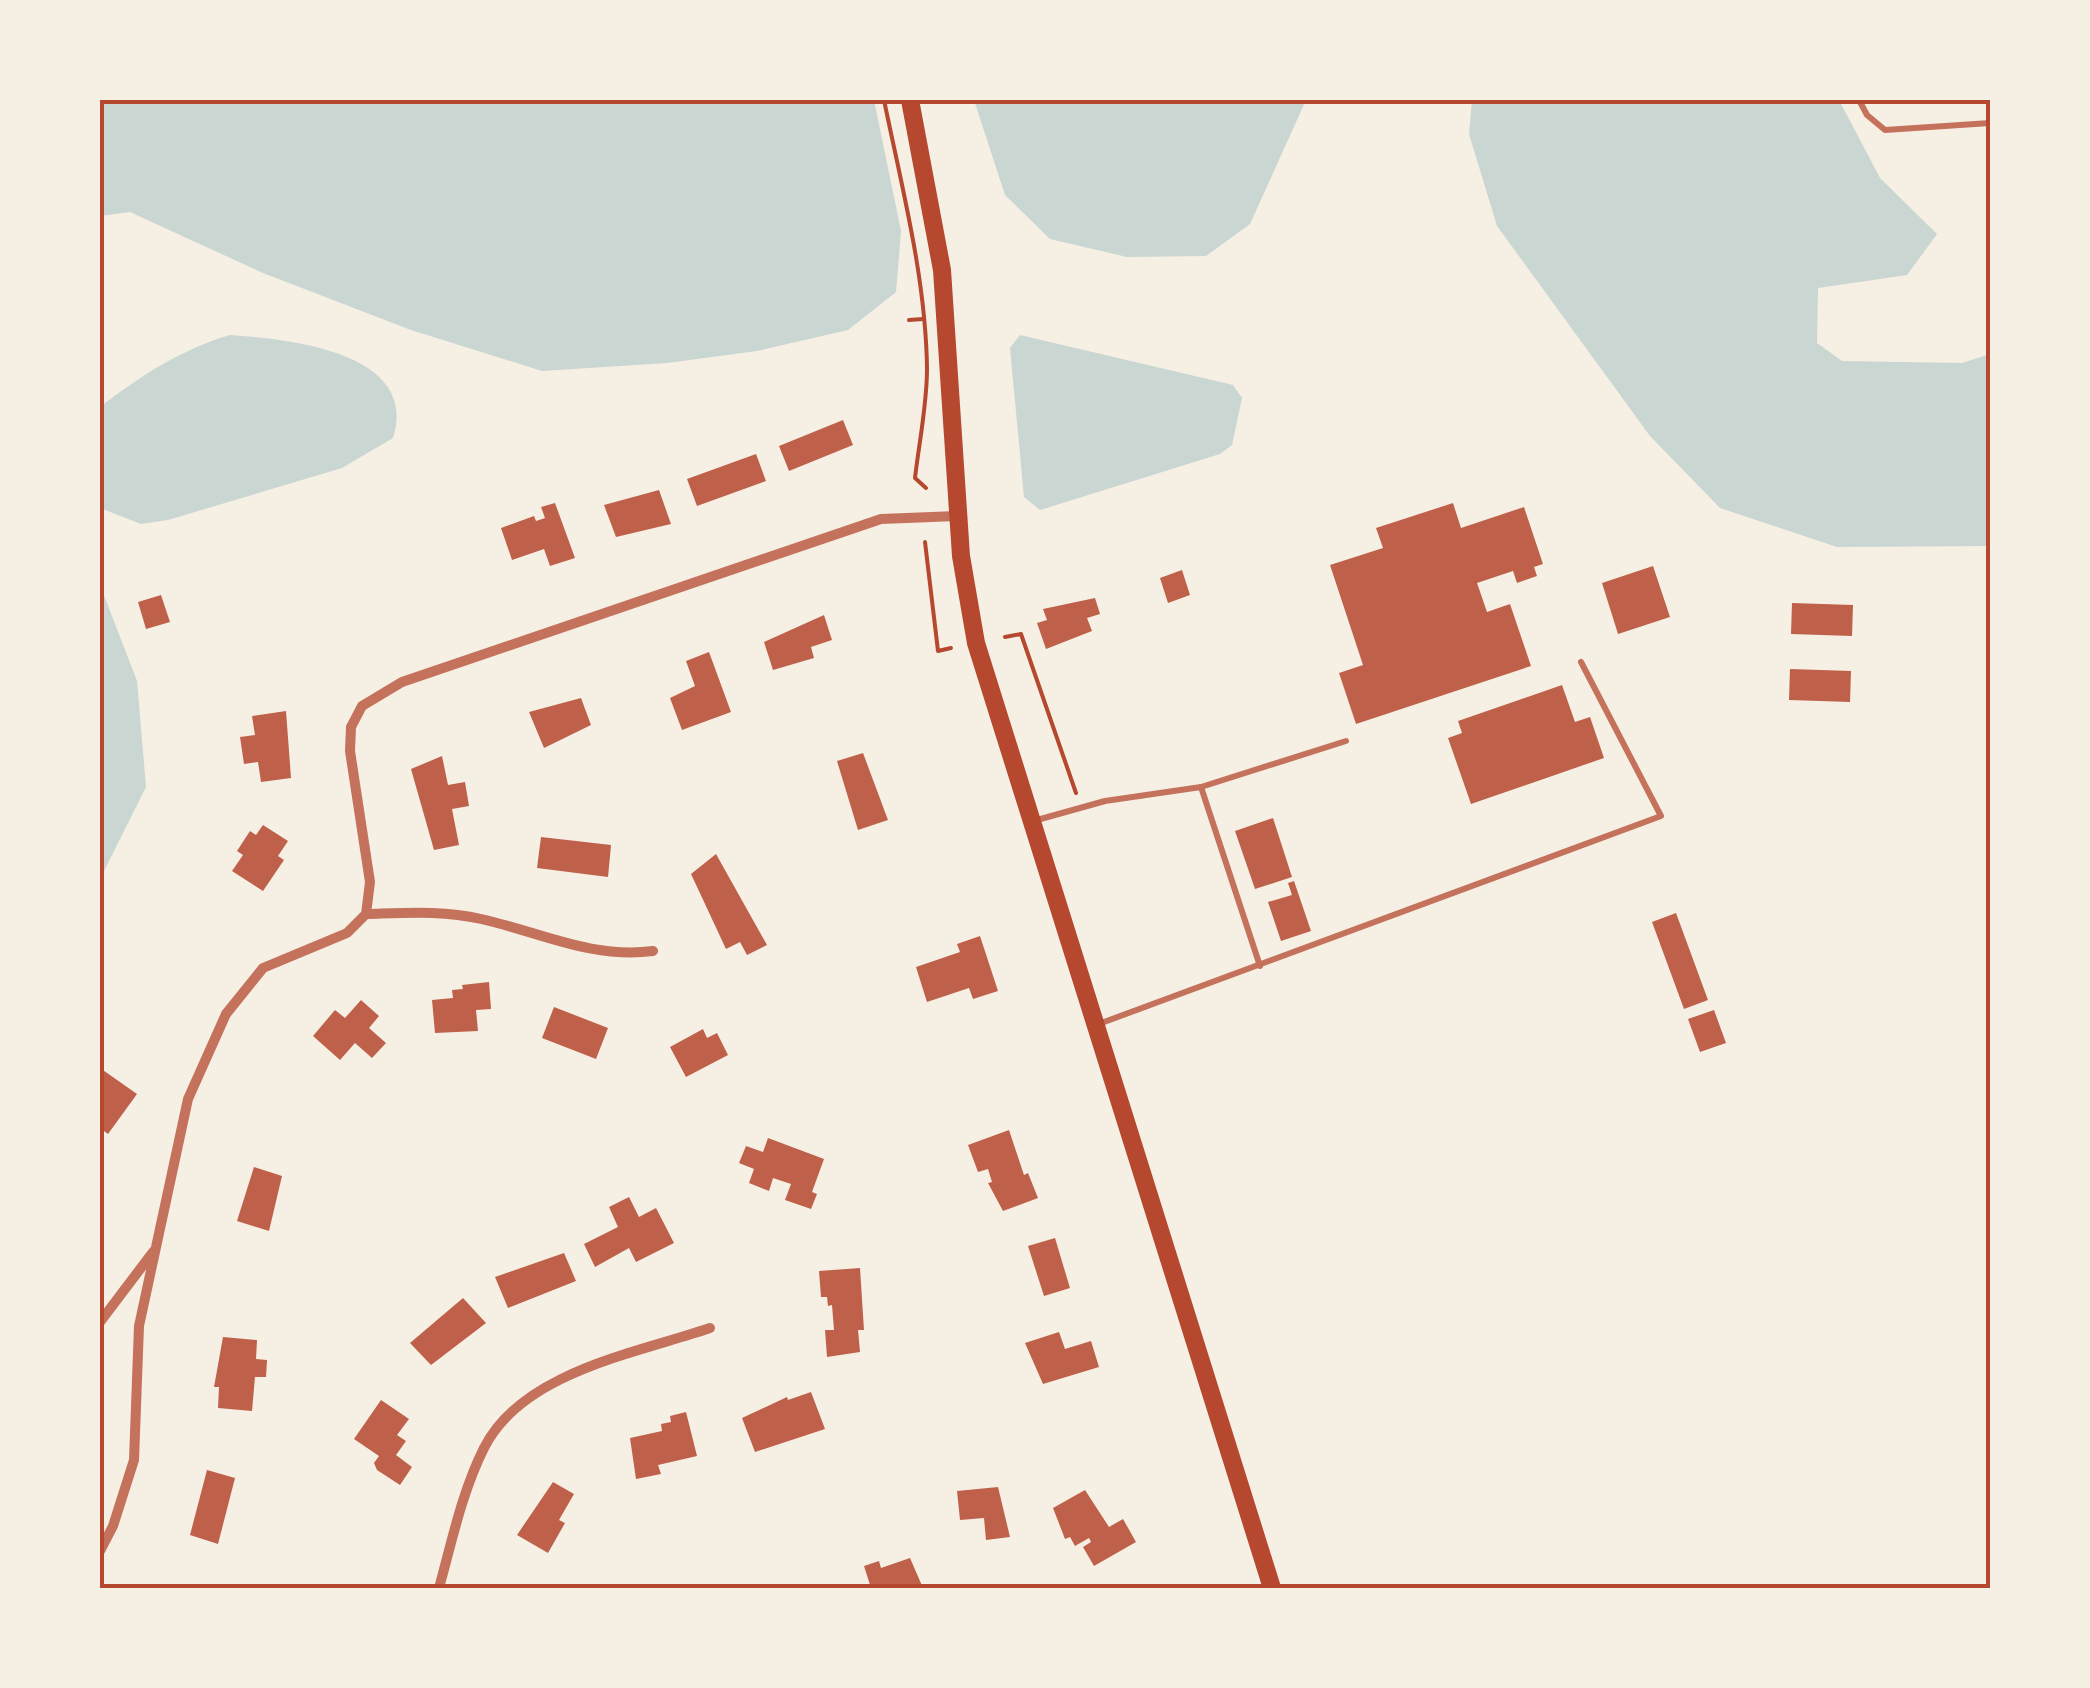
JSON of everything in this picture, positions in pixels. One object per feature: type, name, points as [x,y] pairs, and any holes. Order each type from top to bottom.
[{"type":"main road","points":[[910,100],[942,270],[958,516],[976,643],[1272,1588]]},
{"type":"street","points":[[100,1551],[113,1526],[134,1460],[139,1326],[188,1099],[226,1014],[262,968],[347,933],[366,914],[370,882],[350,751],[350,727],[362,706],[377,694],[882,519],[958,516]]},
{"type":"street","points":[[366,914],[451,914],[584,950],[620,955],[653,951]]},
{"type":"street","points":[[100,1322],[156,1247]]},
{"type":"street","points":[[440,1588],[468,1484],[485,1445],[502,1422],[558,1383],[710,1328]]},
{"type":"lane","points":[[1860,100],[1867,115],[1886,130],[1990,123]]},
{"type":"lane","points":[[1095,1025],[1660,816],[1581,662]]},
{"type":"lane","points":[[1031,822],[1081,808],[1201,787],[1346,741]]},
{"type":"lane","points":[[1201,787],[1260,966]]},
{"type":"path","points":[[884,100],[911,228],[923,319],[927,372],[915,478],[926,488]]},
{"type":"path","points":[[909,320],[923,319]]},
{"type":"path","points":[[925,542],[938,651],[951,648]]},
{"type":"path","points":[[1005,636],[1021,634],[1081,808]]},
{"type":"shaded area","points":[[100,100],[874,100],[901,231],[896,292],[848,330],[757,351],[667,363],[542,371],[411,330],[263,273],[130,212],[100,216]]},
{"type":"shaded area","points":[[974,100],[1306,100],[1250,224],[1206,256],[1127,257],[1050,239],[1005,195]]},
{"type":"shaded area","points":[[1472,100],[1839,100],[1880,178],[1937,234],[1907,275],[1818,288],[1817,343],[1842,361],[1962,363],[1990,354],[1990,546],[1837,547],[1720,508],[1650,436],[1497,226],[1469,134]]},
{"type":"shaded area","points":[[230,335],[313,346],[368,368],[387,386],[396,409],[393,438],[342,468],[168,520],[141,524],[100,508],[100,407],[162,365]]},
{"type":"shaded area","points":[[1020,335],[1233,385],[1242,398],[1232,445],[1220,454],[1040,510],[1024,497],[1010,348]]},
{"type":"shaded area","points":[[100,585],[137,681],[146,787],[100,879]]},
{"type":"building","points":[[843,420],[853,445],[789,471],[779,446]]},
{"type":"building","points":[[756,454],[766,481],[697,506],[687,479]]},
{"type":"building","points":[[659,490],[671,524],[616,537],[604,505]]},
{"type":"building","points":[[555,503],[575,558],[550,566],[544,549],[512,560],[501,528],[534,516],[536,521],[545,518],[541,507]]},
{"type":"building","points":[[1453,503],[1461,528],[1524,507],[1543,564],[1534,567],[1537,576],[1517,583],[1513,571],[1477,583],[1487,612],[1510,604],[1531,666],[1356,724],[1339,673],[1363,665],[1330,565],[1383,548],[1376,528]]},
{"type":"building","points":[[1653,566],[1670,617],[1618,634],[1602,583]]},
{"type":"building","points":[[1182,570],[1190,595],[1168,603],[1160,578]]},
{"type":"building","points":[[161,595],[170,622],[146,629],[138,602]]},
{"type":"building","points":[[1095,598],[1100,614],[1087,618],[1092,631],[1046,649],[1037,623],[1047,620],[1043,609]]},
{"type":"building","points":[[1792,603],[1853,605],[1852,636],[1791,634]]},
{"type":"building","points":[[824,615],[832,640],[811,647],[814,658],[773,670],[764,642]]},
{"type":"building","points":[[709,652],[731,712],[682,730],[670,698],[695,686],[686,661]]},
{"type":"building","points":[[1790,669],[1851,671],[1850,702],[1789,700]]},
{"type":"building","points":[[1562,685],[1575,722],[1590,717],[1604,758],[1471,804],[1448,738],[1462,733],[1458,721]]},
{"type":"building","points":[[581,698],[591,725],[544,748],[529,712]]},
{"type":"building","points":[[286,711],[291,778],[261,782],[258,762],[244,764],[240,737],[255,735],[252,716]]},
{"type":"building","points":[[863,753],[888,820],[858,830],[837,761]]},
{"type":"building","points":[[442,756],[448,785],[465,782],[469,806],[452,809],[459,845],[434,850],[411,769]]},
{"type":"building","points":[[1273,818],[1292,877],[1255,889],[1235,831]]},
{"type":"building","points":[[263,825],[288,841],[278,856],[284,860],[263,891],[232,871],[243,855],[237,851],[250,831],[256,835]]},
{"type":"building","points":[[541,837],[611,845],[608,877],[537,868]]},
{"type":"building","points":[[716,854],[767,945],[747,955],[740,942],[726,949],[691,874]]},
{"type":"building","points":[[1294,881],[1311,931],[1281,941],[1268,902],[1292,895],[1288,883]]},
{"type":"building","points":[[1676,913],[1708,1000],[1684,1009],[1652,922]]},
{"type":"building","points":[[980,936],[998,991],[973,999],[969,988],[927,1002],[916,967],[960,952],[957,944]]},
{"type":"building","points":[[489,982],[491,1009],[476,1010],[478,1031],[435,1033],[432,1000],[453,998],[452,990],[463,989],[462,985]]},
{"type":"building","points":[[361,1000],[379,1016],[369,1028],[386,1043],[372,1058],[355,1043],[340,1060],[313,1036],[335,1010],[345,1018]]},
{"type":"building","points":[[554,1007],[608,1028],[596,1059],[542,1038]]},
{"type":"building","points":[[1714,1010],[1726,1043],[1700,1052],[1688,1019]]},
{"type":"building","points":[[703,1029],[707,1038],[717,1033],[728,1055],[686,1077],[670,1047]]},
{"type":"building","points":[[100,1068],[137,1094],[108,1134],[100,1128]]},
{"type":"building","points":[[1009,1130],[1024,1175],[1028,1173],[1038,1198],[1003,1211],[988,1183],[992,1182],[988,1169],[978,1172],[968,1145]]},
{"type":"building","points":[[768,1138],[824,1159],[812,1192],[817,1194],[811,1209],[785,1200],[791,1184],[773,1178],[769,1191],[749,1183],[754,1169],[739,1163],[746,1146],[763,1152]]},
{"type":"building","points":[[254,1167],[282,1176],[269,1231],[237,1221]]},
{"type":"building","points":[[629,1197],[639,1217],[656,1208],[674,1243],[636,1262],[629,1248],[595,1267],[584,1244],[618,1227],[609,1207]]},
{"type":"building","points":[[1055,1238],[1070,1288],[1044,1296],[1028,1246]]},
{"type":"building","points":[[564,1253],[576,1281],[508,1308],[495,1277]]},
{"type":"building","points":[[860,1268],[864,1330],[858,1330],[860,1352],[827,1357],[825,1330],[834,1330],[832,1305],[828,1306],[827,1297],[821,1297],[819,1271]]},
{"type":"building","points":[[463,1298],[486,1323],[431,1365],[410,1343]]},
{"type":"building","points":[[1059,1332],[1065,1349],[1091,1341],[1099,1367],[1043,1384],[1025,1343]]},
{"type":"building","points":[[223,1337],[257,1340],[256,1359],[267,1360],[266,1377],[255,1377],[252,1411],[218,1408],[219,1387],[214,1387]]},
{"type":"building","points":[[811,1392],[825,1429],[755,1452],[742,1418],[787,1397],[788,1400]]},
{"type":"building","points":[[381,1400],[409,1419],[397,1435],[406,1441],[396,1455],[412,1467],[400,1485],[377,1470],[374,1463],[379,1456],[354,1439]]},
{"type":"building","points":[[686,1412],[697,1456],[658,1465],[661,1474],[636,1479],[630,1438],[662,1431],[661,1424],[671,1422],[670,1416]]},
{"type":"building","points":[[207,1470],[235,1478],[218,1544],[190,1535]]},
{"type":"building","points":[[553,1482],[574,1494],[559,1520],[565,1523],[548,1553],[517,1535]]},
{"type":"building","points":[[998,1487],[1010,1537],[986,1540],[984,1518],[960,1520],[957,1491]]},
{"type":"building","points":[[1085,1490],[1109,1527],[1123,1519],[1136,1542],[1094,1566],[1083,1547],[1091,1542],[1089,1538],[1075,1546],[1070,1537],[1065,1539],[1053,1508]]},
{"type":"building","points":[[910,1558],[923,1588],[871,1588],[864,1566],[879,1561],[881,1568]]}]
